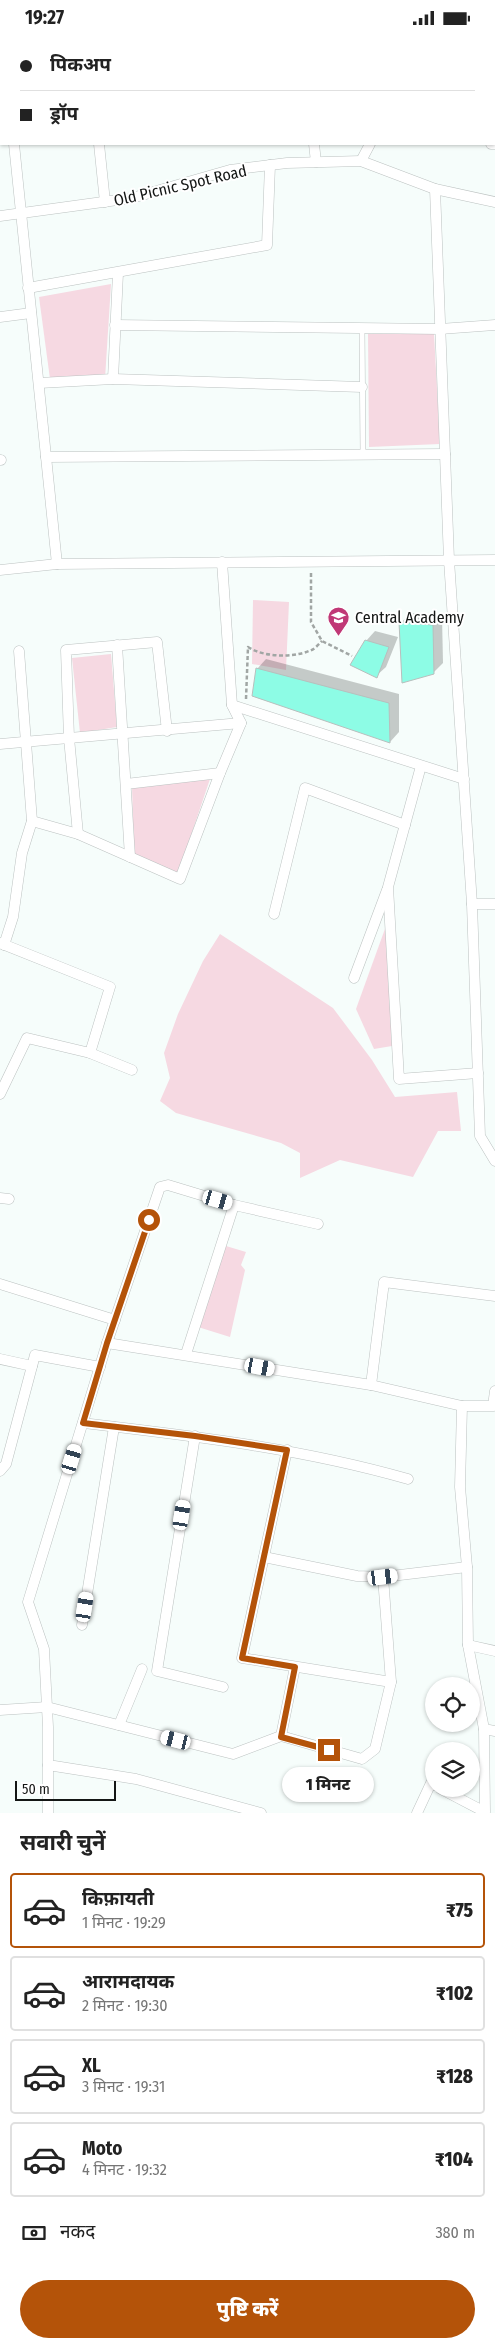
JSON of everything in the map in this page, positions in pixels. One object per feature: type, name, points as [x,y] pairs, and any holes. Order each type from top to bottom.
[{"type":"street","points":[[14,145],[57,564]]},
{"type":"street","points":[[99,145],[105,202]]},
{"type":"street","points":[[314,145],[316,163]]},
{"type":"street","points":[[369,145],[361,161],[435,189],[495,202]]},
{"type":"street","name":"Old Picnic Spot Road","points":[[0,216],[132,198],[230,170],[270,165],[361,161]]},
{"type":"street","points":[[28,288],[268,245],[270,165]]},
{"type":"street","points":[[435,189],[449,560],[472,904],[480,1136],[495,1161]]},
{"type":"street","points":[[113,379],[118,273]]},
{"type":"street","points":[[0,317],[31,313]]},
{"type":"street","points":[[115,325],[440,329],[495,325]]},
{"type":"street","points":[[39,383],[113,379],[362,387]]},
{"type":"street","points":[[46,457],[445,454]]},
{"type":"street","points":[[0,570],[57,564],[495,560]]},
{"type":"street","points":[[32,821],[78,834],[180,879],[241,723],[232,705],[222,562]]},
{"type":"street","points":[[78,834],[69,738],[66,650],[157,642],[167,731]]},
{"type":"street","points":[[117,645],[130,857]]},
{"type":"street","points":[[19,651],[32,821],[22,853],[13,917],[2,944],[110,987],[90,1053]]},
{"type":"street","points":[[232,705],[464,779]]},
{"type":"street","points":[[0,744],[167,731],[241,723]]},
{"type":"street","points":[[354,978],[388,887],[421,766]]},
{"type":"street","points":[[126,784],[220,773]]},
{"type":"street","points":[[274,914],[305,788],[405,825]]},
{"type":"street","points":[[388,887],[399,1079],[478,1073]]},
{"type":"street","points":[[472,904],[495,904]]},
{"type":"street","points":[[0,1094],[27,1038],[90,1053],[132,1070]]},
{"type":"street","points":[[48,1813],[47,1707],[44,1649],[28,1602],[107,1343],[160,1187],[168,1185],[234,1205],[318,1224]]},
{"type":"street","points":[[186,1354],[234,1205]]},
{"type":"street","points":[[372,1385],[384,1282],[495,1296]]},
{"type":"street","points":[[0,1284],[115,1320]]},
{"type":"street","points":[[107,1343],[186,1354],[372,1385],[462,1406],[494,1406],[495,1391]]},
{"type":"street","points":[[0,1471],[6,1464],[35,1355],[100,1367]]},
{"type":"street","points":[[0,1359],[32,1366]]},
{"type":"street","points":[[457,1797],[487,1812],[484,1729],[468,1645],[467,1567],[460,1487],[462,1406]]},
{"type":"street","points":[[83,1423],[195,1436],[287,1450],[408,1479]]},
{"type":"street","points":[[82,1625],[114,1427]]},
{"type":"street","points":[[195,1436],[157,1671],[223,1687]]},
{"type":"street","points":[[287,1450],[242,1658],[391,1682]]},
{"type":"street","points":[[264,1557],[357,1576],[383,1577],[467,1567]]},
{"type":"street","points":[[0,1710],[47,1707],[233,1754],[281,1737],[362,1759],[375,1749],[391,1682],[383,1577]]},
{"type":"street","points":[[468,1645],[495,1651]]},
{"type":"street","points":[[281,1737],[295,1667]]},
{"type":"street","points":[[119,1725],[142,1669]]},
{"type":"street","points":[[484,1729],[495,1731]]},
{"type":"street","points":[[48,1765],[136,1779],[261,1813]]},
{"type":"street","points":[[417,1813],[425,1795]]},
{"type":"lane","points":[[362,327],[363,454]]},
{"type":"path","points":[[312,569],[311,622],[322,641],[352,657]]},
{"type":"path","points":[[253,702],[246,699],[245,693],[248,647],[268,654],[290,655],[311,651],[322,641]]},
{"type":"shaded area","points":[[111,284],[105,379],[50,379],[39,297]]},
{"type":"shaded area","points":[[368,334],[434,334],[440,444],[369,447]]},
{"type":"shaded area","points":[[253,600],[289,602],[286,670],[252,664]]},
{"type":"shaded area","points":[[111,654],[117,727],[80,733],[72,658]]},
{"type":"shaded area","points":[[210,779],[178,874],[134,855],[132,786]]},
{"type":"shaded area","points":[[386,926],[392,1046],[374,1049],[356,1009]]},
{"type":"shaded area","points":[[220,934],[333,1008],[372,1060],[395,1097],[457,1092],[461,1131],[438,1131],[413,1177],[340,1160],[300,1178],[300,1153],[281,1143],[176,1113],[160,1101],[170,1078],[164,1053],[178,1014],[203,961]]},
{"type":"shaded area","points":[[226,1246],[246,1252],[241,1265],[245,1270],[230,1337],[198,1327]]},
{"type":"building","points":[[399,622],[433,625],[434,674],[402,683]]},
{"type":"building","points":[[365,640],[389,647],[377,678],[350,665]]},
{"type":"building","points":[[256,668],[389,703],[390,743],[252,696]]},
{"type":"place","name":"Central Academy","points":[[339,636]]},
{"type":"route","points":[[149,1220],[107,1343],[83,1423],[195,1436],[287,1450],[242,1658],[295,1667],[281,1737],[329,1750]]}]
